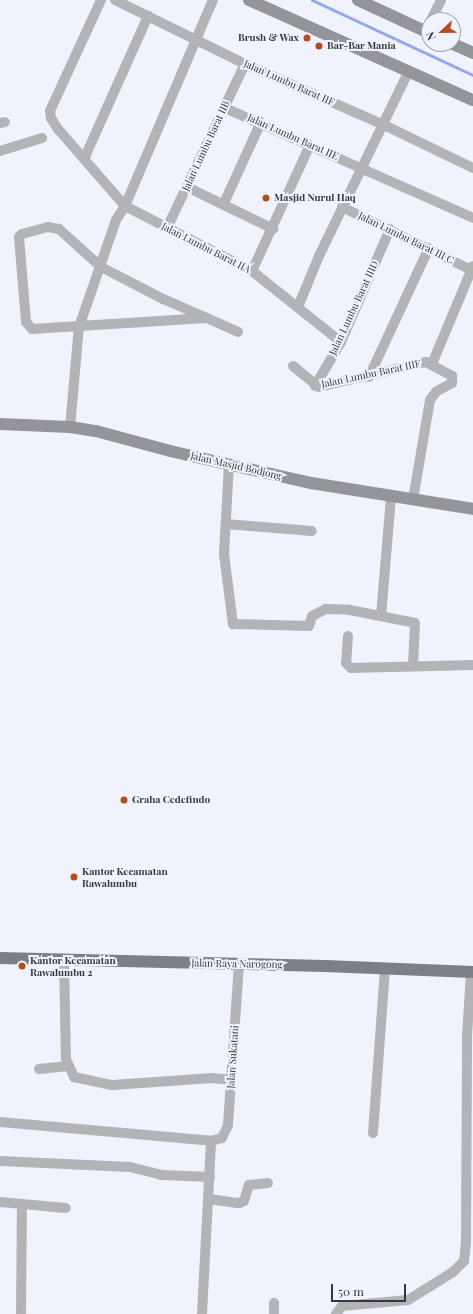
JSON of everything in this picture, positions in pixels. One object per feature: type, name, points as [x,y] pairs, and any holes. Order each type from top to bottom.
[{"type":"main road","name":"Jalan Raya Narogong","points":[[0,958],[384,968],[472,972]]},
{"type":"street","points":[[101,0],[50,115],[58,129],[124,206]]},
{"type":"street","name":"Jalan Lumbu Barat IIF","points":[[115,0],[196,38],[245,64],[384,125],[473,168]]},
{"type":"street","points":[[70,427],[79,327],[116,220],[124,206],[213,0]]},
{"type":"street","points":[[250,0],[408,73],[473,100]]},
{"type":"street","points":[[358,0],[421,27]]},
{"type":"street","points":[[435,12],[441,0]]},
{"type":"street","points":[[84,159],[148,16]]},
{"type":"street","points":[[461,48],[473,53]]},
{"type":"street","name":"Jalan Lumbu Barat IIB","points":[[167,228],[245,64]]},
{"type":"street","points":[[298,307],[342,207],[384,125],[408,73]]},
{"type":"street","name":"Jalan Lumbu Barat IIE","points":[[225,108],[261,122],[473,218]]},
{"type":"street","points":[[224,203],[261,122]]},
{"type":"street","points":[[0,151],[42,138]]},
{"type":"street","points":[[252,271],[273,229],[310,145]]},
{"type":"street","points":[[187,187],[224,203],[273,229]]},
{"type":"street","name":"Jalan Lumbu Barat IIA","points":[[124,206],[252,271],[341,342]]},
{"type":"street","name":"Jalan Lumbu Barat III C","points":[[342,207],[472,268]]},
{"type":"street","points":[[207,318],[32,329],[28,326],[18,241],[22,234],[48,227],[59,229],[101,267],[163,299],[207,318],[238,332]]},
{"type":"street","name":"Jalan Lumbu Barat IIID","points":[[315,386],[341,342],[390,229]]},
{"type":"street","points":[[369,377],[429,248]]},
{"type":"street","points":[[413,499],[430,400],[453,379],[450,373],[432,364],[472,268]]},
{"type":"street","name":"Jalan Lumbu Barat IIIF","points":[[293,366],[315,386],[323,387],[426,362],[432,364]]},
{"type":"street","name":"Jalan Masjid Bodjong","points":[[0,424],[70,427],[311,483],[473,509]]},
{"type":"street","points":[[229,464],[224,565],[231,621],[234,625],[308,626],[312,616],[326,609],[381,616],[415,623],[413,666]]},
{"type":"street","points":[[381,616],[391,496]]},
{"type":"street","points":[[226,524],[312,530]]},
{"type":"street","points":[[348,636],[346,663],[350,668],[473,665]]},
{"type":"street","points":[[64,959],[63,993],[68,1066],[79,1079],[112,1085],[212,1078],[231,1080]]},
{"type":"street","name":"Jalan Sukatani","points":[[211,1141],[222,1138],[227,1129],[239,964]]},
{"type":"street","points":[[373,1133],[384,968]]},
{"type":"street","points":[[336,1314],[342,1306],[408,1300],[454,1272],[464,1261],[466,1241],[465,1163],[472,972]]},
{"type":"street","points":[[39,1069],[68,1066]]},
{"type":"street","points":[[0,1122],[211,1141],[202,1314]]},
{"type":"street","points":[[0,1161],[130,1167],[161,1175],[210,1177]]},
{"type":"street","points":[[209,1198],[240,1203],[244,1200],[249,1185],[268,1183]]},
{"type":"street","points":[[0,1202],[22,1206],[66,1208]]},
{"type":"street","points":[[21,1314],[22,1206]]},
{"type":"street","points":[[274,1303],[274,1314]]},
{"type":"waterway","points":[[312,0],[473,75]]},
{"type":"place","name":"Brush & Wax","points":[[307,38]]},
{"type":"place","name":"Bar-Bar Mania","points":[[319,46]]},
{"type":"place","name":"Masjid Nurul Haq","points":[[266,198]]},
{"type":"place","name":"Graha Cedefindo","points":[[124,800]]},
{"type":"place","name":"Kantor Kecamatan Rawalumbu","points":[[74,877]]},
{"type":"place","name":"Kantor Kecamatan Rawalumbu 2","points":[[22,966]]}]
